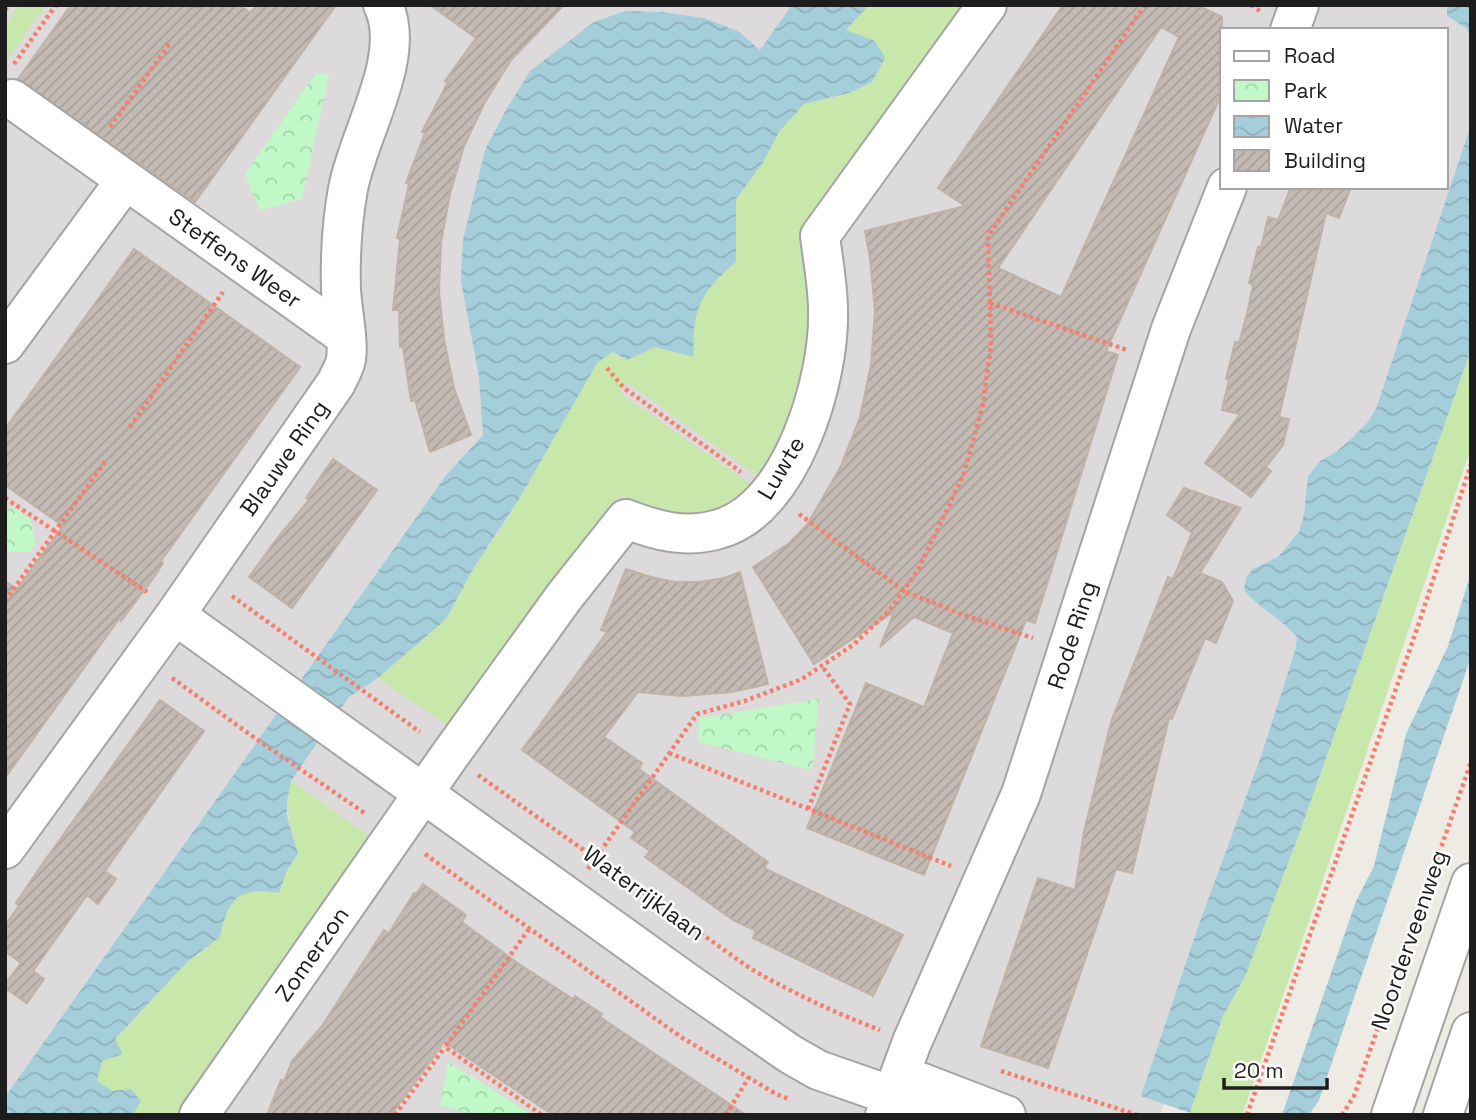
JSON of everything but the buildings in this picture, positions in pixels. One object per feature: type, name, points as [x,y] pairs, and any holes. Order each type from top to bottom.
[{"type":"street","name":"Blauwe Ring","points":[[5,849],[175,615],[335,383],[346,359],[341,288],[342,240],[348,189],[357,151],[386,71],[390,52],[391,23],[383,5]]},
{"type":"street","name":"Luwte","points":[[424,793],[564,597],[625,519],[675,534],[698,533],[720,529],[742,520],[763,502],[787,467],[801,438],[816,397],[825,357],[828,311],[820,236],[987,5]]},
{"type":"street","points":[[1291,28],[1299,5]]},
{"type":"street","name":"Steffens Weer","points":[[12,83],[90,155],[345,336]]},
{"type":"street","points":[[5,344],[125,181]]},
{"type":"street","name":"Rode Ring","points":[[897,1082],[1021,794],[1162,358],[1226,189]]},
{"type":"street","name":"Waterrijklaan","points":[[175,615],[763,1036],[821,1050],[897,1082],[1006,1115]]},
{"type":"street","name":"Zomerzon","points":[[199,1115],[424,793]]},
{"type":"street","name":"Noorderveenweg","points":[[1391,1115],[1471,883]]},
{"type":"street","points":[[1443,1115],[1471,1032]]},
{"type":"street","name":"Waterrijklaan","points":[[897,1082],[947,1115]]},
{"type":"path","points":[[5,10],[9,5]]},
{"type":"path","points":[[12,83],[56,5]]},
{"type":"path","points":[[568,897],[697,715],[745,701],[802,679],[853,645],[889,611],[918,570],[964,474],[983,404],[991,345],[988,236],[1145,5]]},
{"type":"path","points":[[90,155],[171,42]]},
{"type":"path","points":[[130,427],[243,264]]},
{"type":"path","points":[[990,303],[1119,349],[1162,358]]},
{"type":"path","points":[[607,368],[624,388],[904,591],[964,615],[1068,650]]},
{"type":"path","points":[[5,601],[107,459]]},
{"type":"path","points":[[1247,1115],[1419,623],[1471,464]]},
{"type":"path","points":[[5,498],[136,583],[175,615]]},
{"type":"path","name":"Waterrijklaan","points":[[202,575],[724,950],[771,980],[842,1016],[897,1082]]},
{"type":"path","points":[[144,657],[252,736],[397,834],[681,1037],[776,1094],[802,1104]]},
{"type":"path","points":[[808,809],[850,704],[821,666]]},
{"type":"path","points":[[669,753],[984,878]]},
{"type":"path","name":"Noorderveenweg","points":[[1342,1115],[1354,1096],[1471,762]]},
{"type":"path","points":[[395,1115],[529,929]]},
{"type":"path","points":[[445,1047],[542,1115]]},
{"type":"path","points":[[992,1068],[1137,1115]]},
{"type":"path","points":[[726,1115],[749,1077]]},
{"type":"shaded area","points":[[5,5],[1471,5],[1471,189],[1160,1115],[5,1115]]},
{"type":"green space","points":[[20,5],[46,5],[5,63],[5,27]]},
{"type":"green space","points":[[869,5],[976,5],[805,237],[818,308],[807,387],[763,480],[627,382],[620,393],[756,488],[745,503],[679,521],[620,496],[452,728],[378,678],[446,619],[473,569],[505,523],[597,363],[613,352],[627,360],[655,347],[694,357],[694,327],[701,303],[714,283],[736,262],[736,199],[761,164],[779,132],[804,104],[849,93],[872,82],[885,58],[875,41],[846,30]]},
{"type":"green space","points":[[316,73],[329,75],[302,199],[260,210],[245,174]]},
{"type":"green space","points":[[1471,350],[1471,448],[1243,1113],[1190,1113],[1223,1016],[1245,977],[1301,829]]},
{"type":"green space","points":[[5,505],[30,518],[36,542],[30,552],[5,552]]},
{"type":"green space","points":[[819,699],[812,770],[698,742],[699,718]]},
{"type":"green space","points":[[291,781],[372,838],[177,1115],[133,1115],[140,1101],[112,1091],[97,1081],[102,1061],[115,1040],[188,961],[220,937],[227,913],[237,898],[254,891],[279,892],[287,870],[298,854],[288,811]]},
{"type":"green space","points":[[448,1062],[533,1115],[476,1115],[440,1105]]},
{"type":"water","points":[[792,5],[869,5],[846,30],[875,41],[885,58],[872,82],[849,93],[804,104],[779,132],[762,164],[736,199],[736,262],[714,283],[701,303],[694,327],[694,357],[655,347],[627,360],[613,352],[597,363],[521,496],[473,569],[446,619],[378,678],[349,697],[291,781],[287,816],[298,854],[287,870],[279,893],[254,892],[237,898],[227,913],[220,937],[188,961],[115,1039],[123,1054],[102,1061],[97,1081],[112,1091],[131,1089],[141,1101],[133,1115],[5,1115],[5,1097],[447,474],[483,435],[479,377],[461,281],[463,240],[485,150],[530,71],[594,22],[625,11],[662,12],[704,18],[738,31],[760,50]]},
{"type":"water","points":[[1447,5],[1471,5],[1471,37],[1466,28],[1447,16]]},
{"type":"water","points":[[1471,125],[1471,350],[1301,829],[1245,977],[1223,1016],[1190,1113],[1141,1096],[1198,927],[1260,759],[1295,651],[1297,637],[1244,590],[1246,578],[1253,569],[1278,557],[1299,532],[1304,515],[1308,476],[1320,461],[1350,440],[1368,422],[1376,409]]},
{"type":"water","points":[[1471,573],[1471,657],[1319,1100],[1309,1115],[1282,1115],[1356,901],[1374,866],[1406,734],[1448,646]]}]
